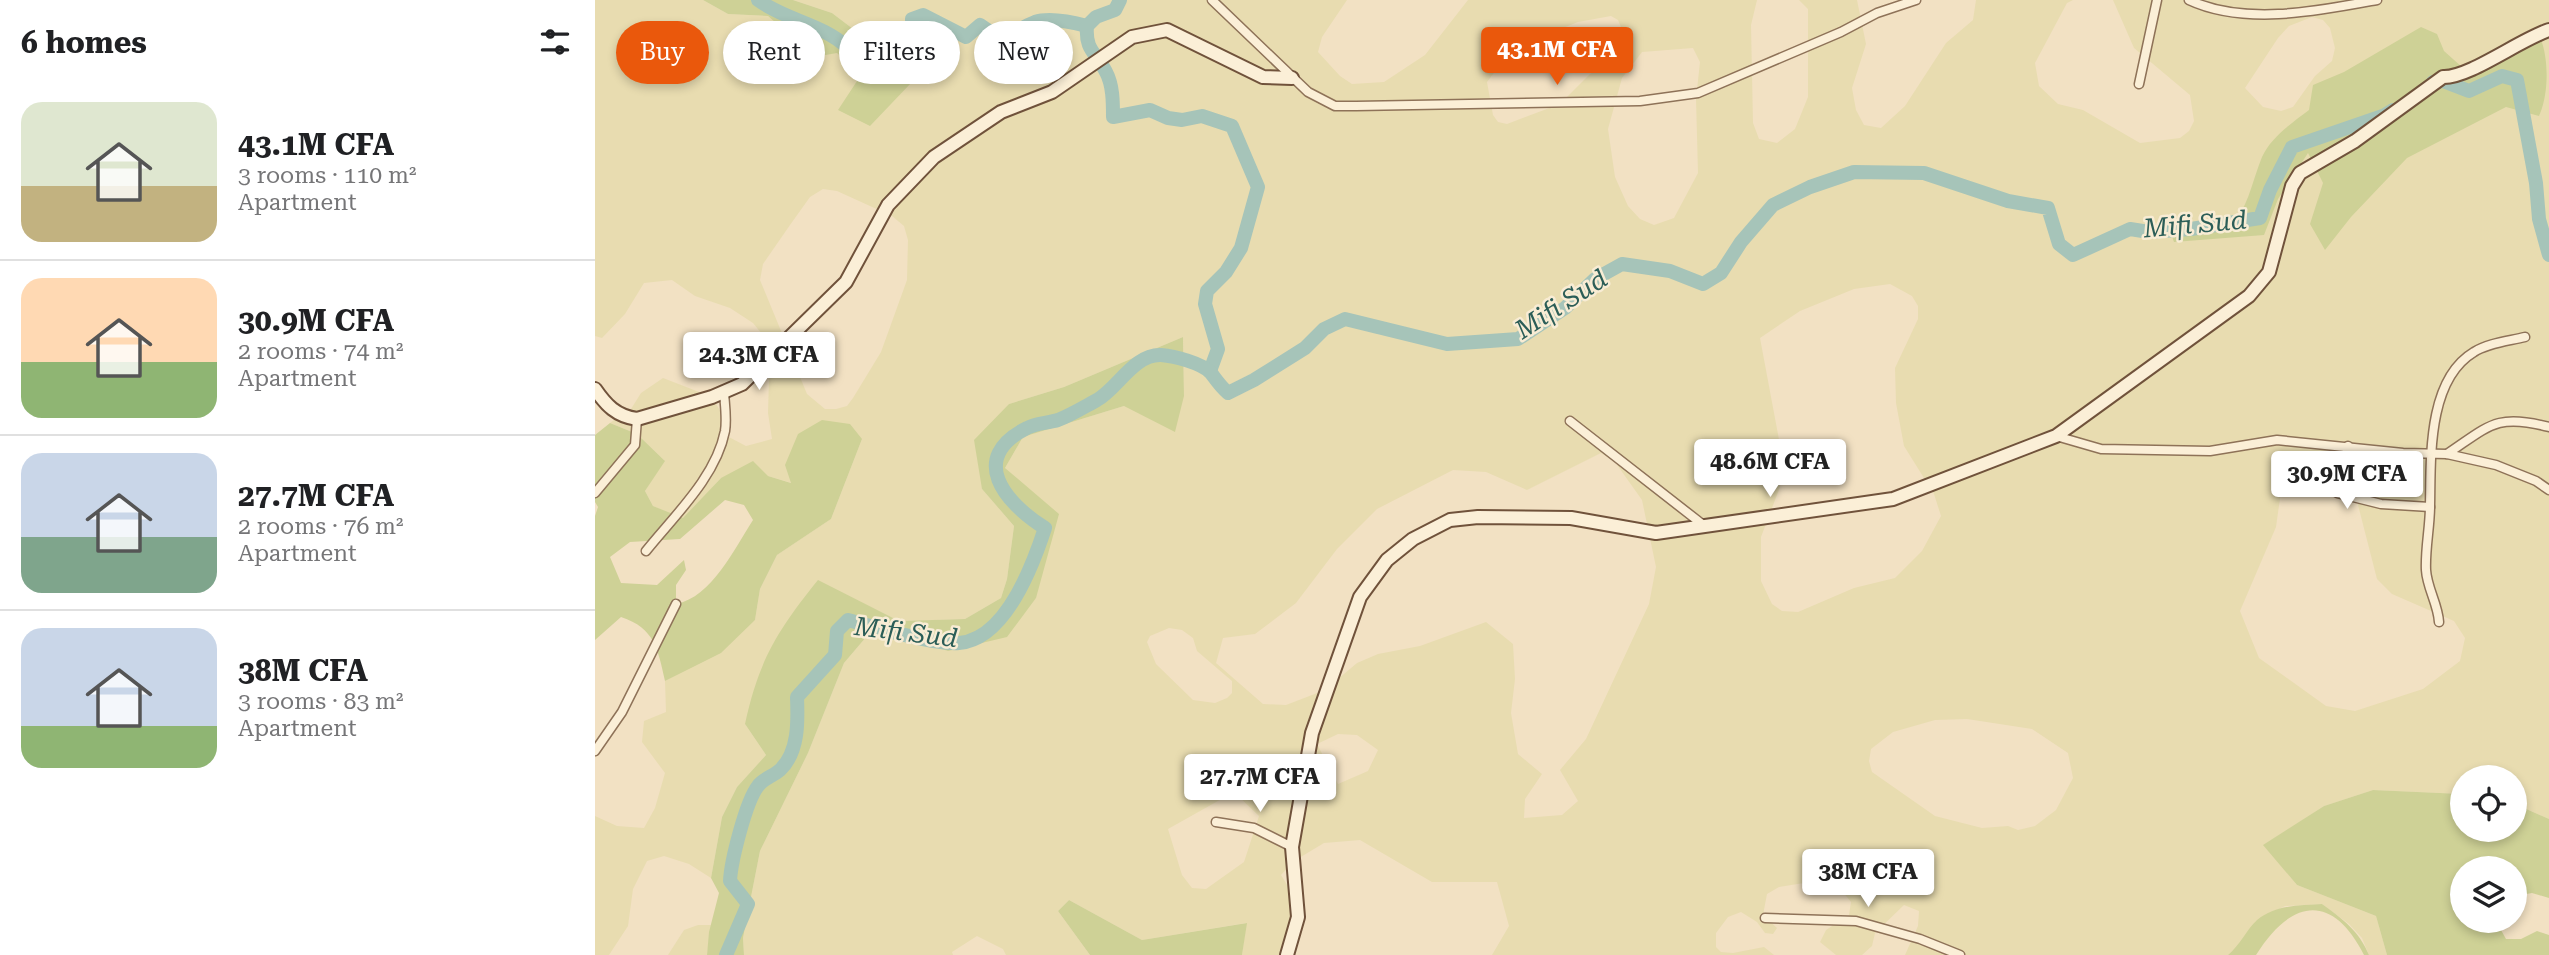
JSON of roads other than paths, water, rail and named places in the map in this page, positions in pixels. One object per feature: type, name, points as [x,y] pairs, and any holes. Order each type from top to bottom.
[{"type":"street","points":[[1212,0],[1292,78],[1315,97],[1335,106],[1650,100],[1698,93],[1841,32],[1877,13],[1916,0]]},
{"type":"street","points":[[2139,85],[2157,0]]},
{"type":"street","points":[[2189,0],[2223,11],[2255,14],[2377,0]]},
{"type":"street","points":[[595,389],[610,408],[626,417],[637,419],[724,393],[753,375],[846,282],[888,205],[935,157],[976,126],[1001,112],[1052,92],[1132,37],[1167,30],[1263,76],[1292,78]]},
{"type":"street","points":[[1287,955],[1298,917],[1292,847],[1308,746],[1360,597],[1387,560],[1404,545],[1441,523],[1478,517],[1571,518],[1656,533],[1702,524],[1736,523],[1893,499],[2056,436],[2249,296],[2269,272],[2292,186],[2300,173],[2355,141],[2442,78],[2456,78],[2518,43],[2549,30]]},
{"type":"street","points":[[2439,622],[2438,608],[2426,571],[2430,455],[2436,411],[2444,390],[2463,360],[2475,351],[2525,337]]},
{"type":"street","points":[[646,551],[701,482],[719,451],[726,421],[724,393]]},
{"type":"street","points":[[595,492],[635,445],[637,419]]},
{"type":"street","points":[[2447,454],[2494,423],[2520,419],[2549,427]]},
{"type":"street","points":[[1570,421],[1702,524]]},
{"type":"street","points":[[2056,436],[2101,449],[2210,451],[2277,440],[2430,455],[2447,454],[2495,466],[2536,481],[2549,490]]},
{"type":"street","points":[[2348,446],[2337,493],[2381,504],[2430,506]]},
{"type":"street","points":[[595,751],[622,712],[676,604]]},
{"type":"street","points":[[1216,822],[1254,828],[1292,847]]},
{"type":"street","points":[[1765,918],[1856,921],[1920,939],[1960,955]]},
{"type":"waterway","points":[[758,0],[837,39],[852,52],[864,69],[905,66],[913,57],[912,19],[923,15],[966,37],[980,25],[1003,36],[1009,36],[1035,22],[1047,20],[1087,26]]},
{"type":"waterway","points":[[1120,0],[1115,10],[1096,17],[1087,26],[1089,46],[1110,82],[1113,117],[1150,110],[1168,118],[1182,120],[1202,116],[1232,126],[1258,187],[1241,248],[1226,272],[1207,291],[1205,304],[1218,349],[1210,371]]},
{"type":"waterway","name":"Mifi Sud","points":[[2433,82],[2443,81],[2469,91],[2502,76],[2517,80],[2536,183],[2539,219],[2549,255]]},
{"type":"waterway","name":"Mifi Sud","points":[[726,955],[748,904],[730,881],[744,817],[758,786],[780,770],[791,754],[797,726],[797,697],[835,655],[837,631],[848,620],[920,638],[959,643],[976,638],[991,629],[1004,615],[1025,580],[1045,528],[1030,518],[1006,493],[996,466],[999,453],[1009,440],[1027,428],[1058,420],[1105,395],[1143,360],[1161,355],[1195,363],[1207,369],[1228,393],[1305,348],[1324,329],[1345,319],[1447,344],[1518,339],[1565,308],[1595,279],[1622,264],[1670,271],[1703,284],[1721,273],[1741,242],[1773,205],[1810,187],[1854,172],[1924,173],[2008,201],[2048,208],[2059,244],[2073,255],[2130,229],[2149,232],[2191,229],[2260,218],[2270,190],[2292,147],[2393,110]]}]
